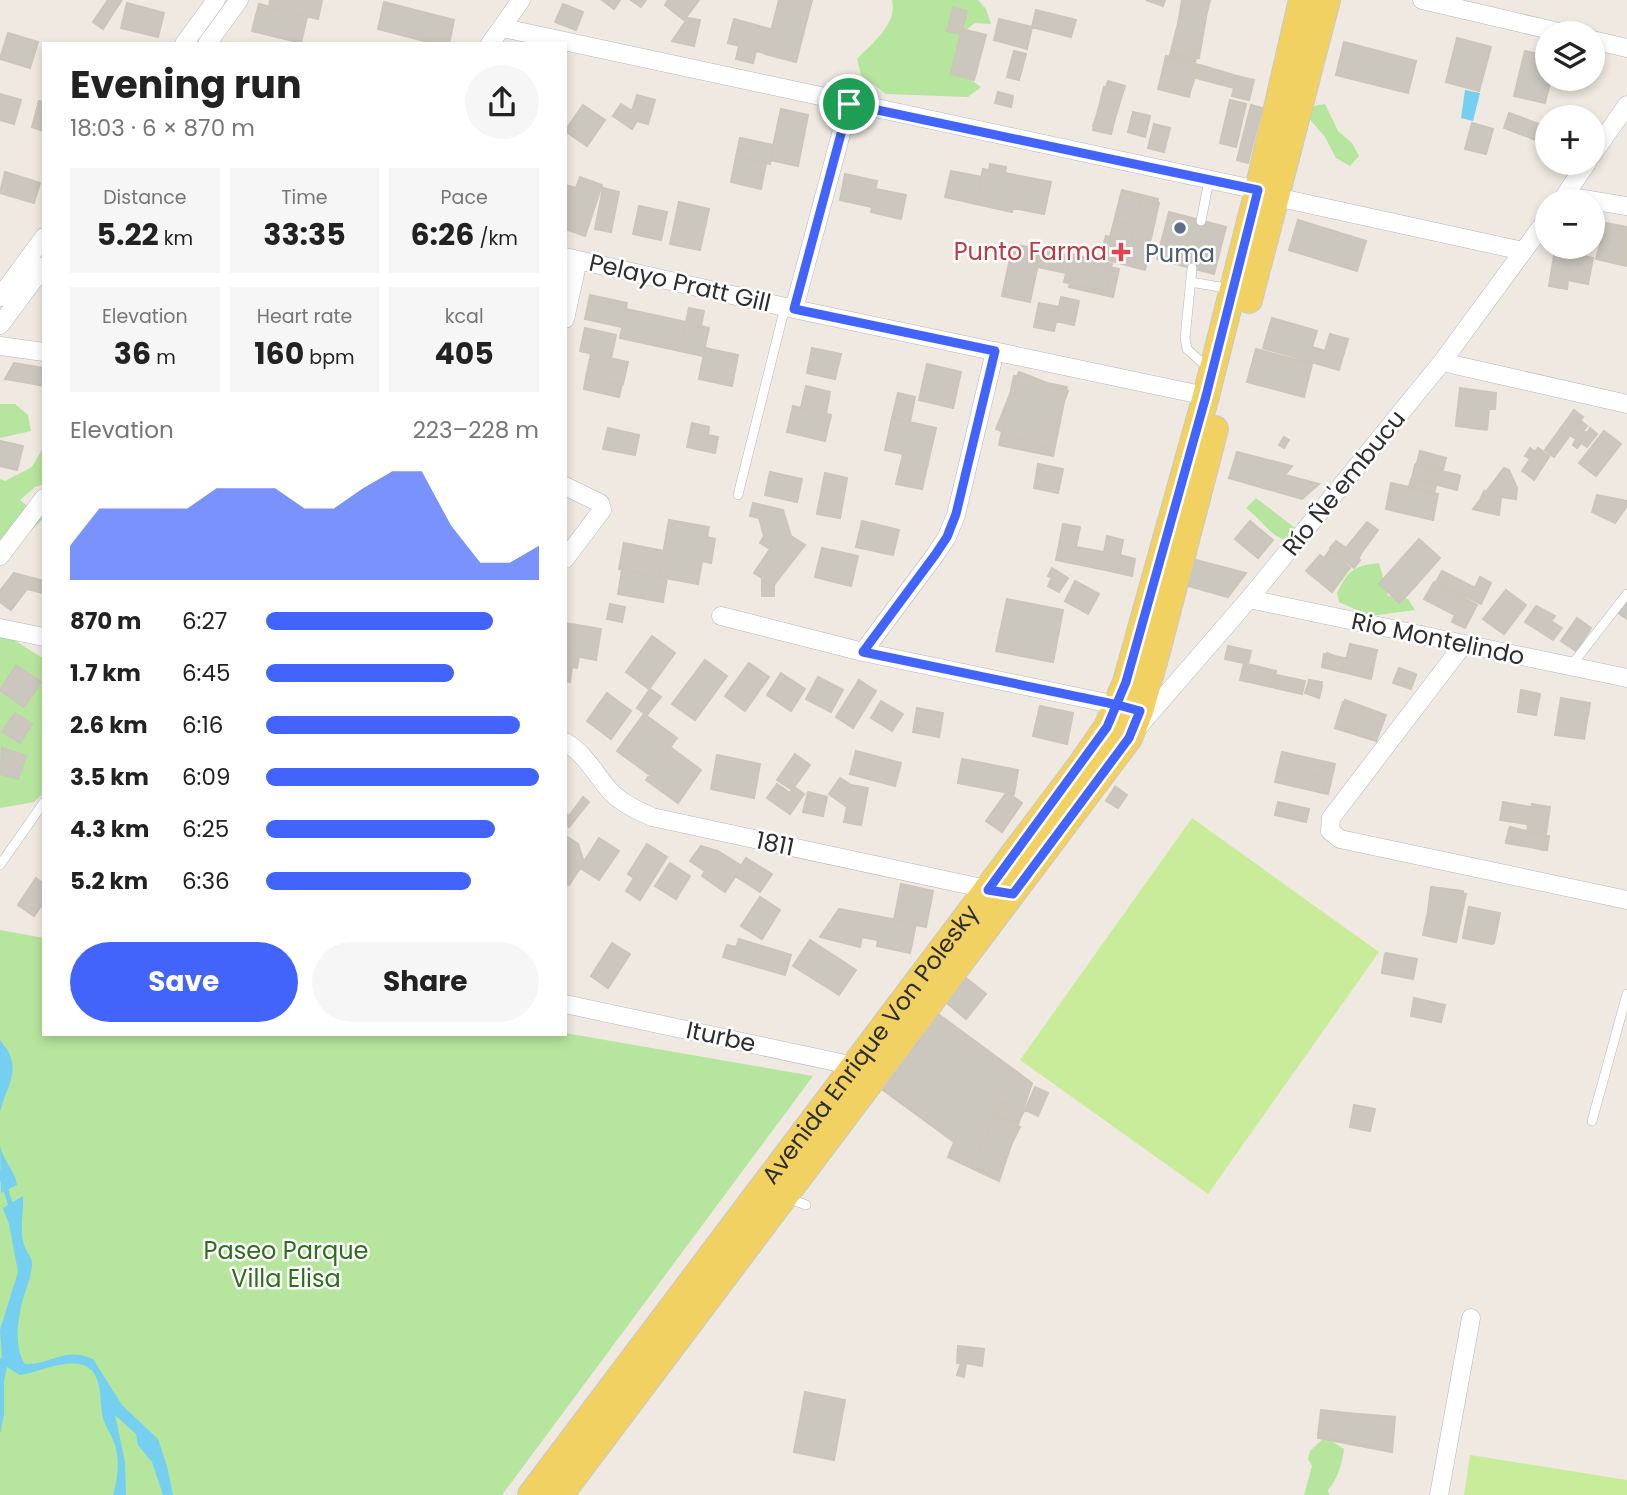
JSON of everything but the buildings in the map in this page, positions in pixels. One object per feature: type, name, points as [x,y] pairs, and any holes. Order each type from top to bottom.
[{"type":"main road","name":"Avenida Enrique Von Polesky","points":[[1001,892],[1107,727],[1129,708],[1267,193],[1302,0]]},
{"type":"main road","name":"Avenida Enrique Von Polesky","points":[[559,1495],[785,1194],[866,1068],[1001,892],[1129,738],[1129,708],[1233,290],[1267,193],[1327,0]]},
{"type":"main road","name":"Avenida Enrique Von Polesky","points":[[531,1495],[785,1194]]},
{"type":"street","points":[[185,42],[216,0]]},
{"type":"street","points":[[208,42],[239,0]]},
{"type":"street","points":[[492,42],[521,0]]},
{"type":"street","points":[[1422,0],[1535,26]]},
{"type":"street","points":[[503,28],[567,42]]},
{"type":"street","points":[[567,42],[1209,180],[1523,251]]},
{"type":"street","points":[[1605,43],[1627,48]]},
{"type":"street","points":[[790,308],[849,104]]},
{"type":"street","points":[[1605,136],[1627,105]]},
{"type":"street","points":[[1605,204],[1627,206]]},
{"type":"street","name":"Río Ñe'embucu","points":[[1129,738],[1249,599],[1442,362],[1535,235]]},
{"type":"street","points":[[0,297],[42,240]]},
{"type":"street","points":[[567,302],[572,258]]},
{"type":"street","name":"Pelayo Pratt Gill","points":[[572,258],[995,351],[1209,384]]},
{"type":"street","points":[[0,326],[42,269]]},
{"type":"street","points":[[0,346],[42,352]]},
{"type":"street","points":[[863,652],[947,537],[956,514],[995,351]]},
{"type":"street","points":[[1442,362],[1627,404]]},
{"type":"street","points":[[567,487],[600,503],[602,510],[567,556]]},
{"type":"street","points":[[0,555],[42,501]]},
{"type":"street","name":"Rio Montelindo","points":[[1249,599],[1627,678]]},
{"type":"street","points":[[721,616],[863,652],[1129,708]]},
{"type":"street","points":[[0,628],[42,637]]},
{"type":"street","points":[[1463,645],[1331,818],[1330,831],[1340,839],[1627,900]]},
{"type":"street","name":"1811","points":[[567,743],[576,748],[611,793],[630,807],[652,817],[1001,892]]},
{"type":"street","name":"Iturbe","points":[[567,1004],[866,1068]]},
{"type":"street","points":[[1439,1495],[1471,1318]]},
{"type":"lane","points":[[1201,221],[1209,180]]},
{"type":"lane","points":[[1192,268],[1185,338],[1187,349],[1209,384]]},
{"type":"lane","points":[[1191,282],[1233,290]]},
{"type":"lane","points":[[738,495],[790,308]]},
{"type":"lane","points":[[1570,667],[1627,594]]},
{"type":"lane","points":[[0,865],[42,805]]},
{"type":"lane","points":[[1592,1121],[1627,994]]},
{"type":"green space","points":[[892,0],[978,0],[986,9],[991,24],[975,23],[962,33],[968,78],[981,87],[968,97],[886,94],[861,75],[857,59],[887,25],[893,9]]},
{"type":"green space","points":[[1325,104],[1338,131],[1352,143],[1359,156],[1350,166],[1336,158],[1325,137],[1307,116],[1313,106]]},
{"type":"green space","points":[[0,404],[15,404],[28,415],[31,431],[0,438]]},
{"type":"green space","points":[[42,450],[42,485],[20,500],[42,520],[16,545],[0,539],[0,479],[5,481],[32,467]]},
{"type":"green space","points":[[1256,498],[1299,531],[1292,542],[1278,537],[1246,508]]},
{"type":"green space","points":[[1379,563],[1388,596],[1408,599],[1415,610],[1370,616],[1339,602],[1337,593],[1353,570]]},
{"type":"green space","points":[[0,635],[11,638],[42,658],[42,795],[34,802],[0,808]]},
{"type":"green space","points":[[1192,818],[1379,952],[1208,1194],[1020,1060]]},
{"type":"green space","name":"Paseo Parque Villa Elisa","points":[[0,930],[42,938],[42,1036],[567,1036],[567,1033],[813,1076],[502,1495],[0,1495]]},
{"type":"green space","points":[[1322,1440],[1330,1440],[1344,1449],[1339,1471],[1328,1490],[1329,1495],[1304,1495],[1312,1466],[1308,1459],[1310,1451]]},
{"type":"green space","points":[[1470,1455],[1627,1480],[1627,1495],[1464,1495]]},
{"type":"water","points":[[1465,90],[1480,93],[1473,121],[1461,118]]},
{"type":"water","points":[[0,1040],[13,1067],[0,1112]]},
{"type":"water","points":[[0,1144],[17,1185],[1,1193]]},
{"type":"water","points":[[23,1196],[23,1239],[32,1264],[19,1321],[21,1357],[25,1364],[74,1354],[93,1359],[122,1405],[158,1439],[173,1495],[163,1495],[152,1462],[138,1445],[136,1434],[115,1415],[125,1462],[126,1495],[113,1495],[118,1468],[116,1448],[103,1418],[98,1381],[90,1369],[83,1365],[60,1365],[20,1375],[7,1367],[0,1434],[0,1330],[18,1272],[9,1224],[3,1208]]},
{"type":"waterway","points":[[0,1172],[12,1209]]},
{"type":"place","name":"Puma","points":[[1180,228]]},
{"type":"place","name":"Punto Farma","points":[[1121,252]]},
{"type":"route","points":[[849,104],[794,309],[995,351],[956,514],[947,537],[863,652],[1118,705],[1140,711],[1129,738],[1013,894],[988,890],[1080,766],[1107,727],[1118,705],[1206,396],[1258,190],[849,104]]}]
